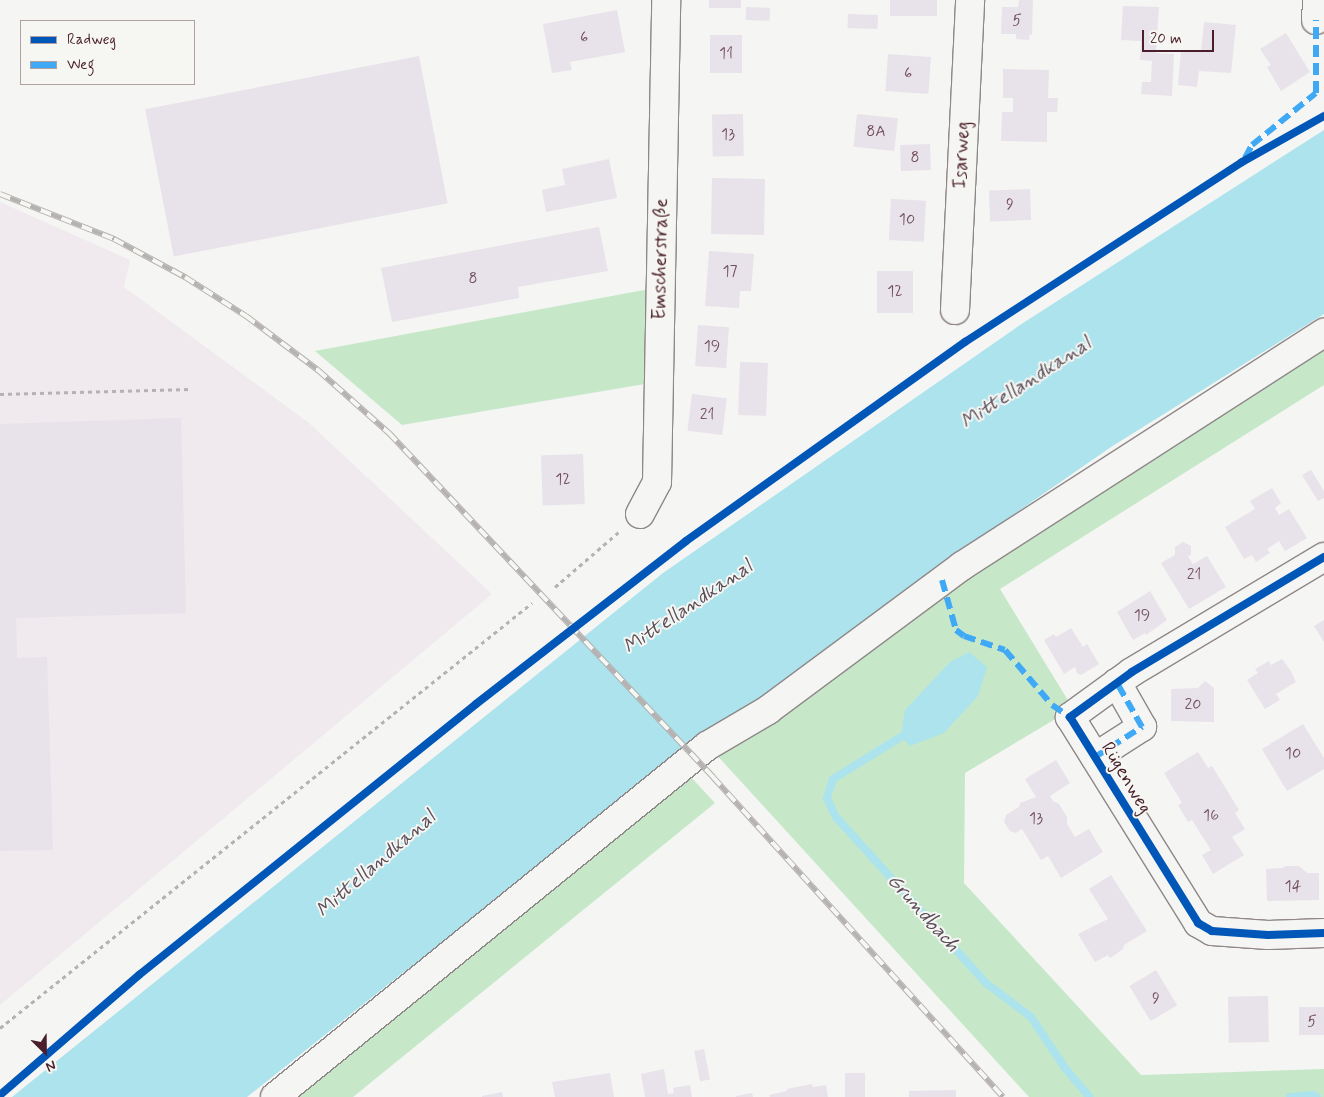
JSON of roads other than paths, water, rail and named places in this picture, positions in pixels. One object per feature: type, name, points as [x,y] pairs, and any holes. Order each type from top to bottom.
[{"type":"street","name":"Emscherstraße","points":[[640,514],[658,482],[666,0]]},
{"type":"street","name":"Isarweg","points":[[955,310],[970,0]]},
{"type":"street","points":[[275,1097],[708,746],[768,710],[962,566],[1324,333]]},
{"type":"street","name":"Rügenweg","points":[[1324,557],[1117,683],[1070,717],[1198,923],[1212,931],[1221,932],[1268,934],[1324,933]]},
{"type":"street","name":"Rügenweg","points":[[1095,758],[1142,727],[1117,683]]},
{"type":"water","name":"Mittellandkanal","points":[[1324,130],[1324,314],[1111,447],[932,571],[698,744],[400,975],[247,1097],[12,1097],[663,573],[1023,323]]},
{"type":"water","points":[[969,652],[987,667],[978,696],[944,733],[910,746],[901,737],[905,710],[950,662]]},
{"type":"waterway","name":"Grundbach","points":[[901,737],[833,779],[827,798],[836,817],[986,983],[1031,1017],[1065,1068],[1089,1097]]},
{"type":"waterway","name":"Grundbach","points":[[1290,1097],[1313,1095],[1317,1097]]},
{"type":"railway","points":[[0,194],[114,239],[185,277],[246,316],[318,370],[389,433],[713,777],[1003,1097]]}]
